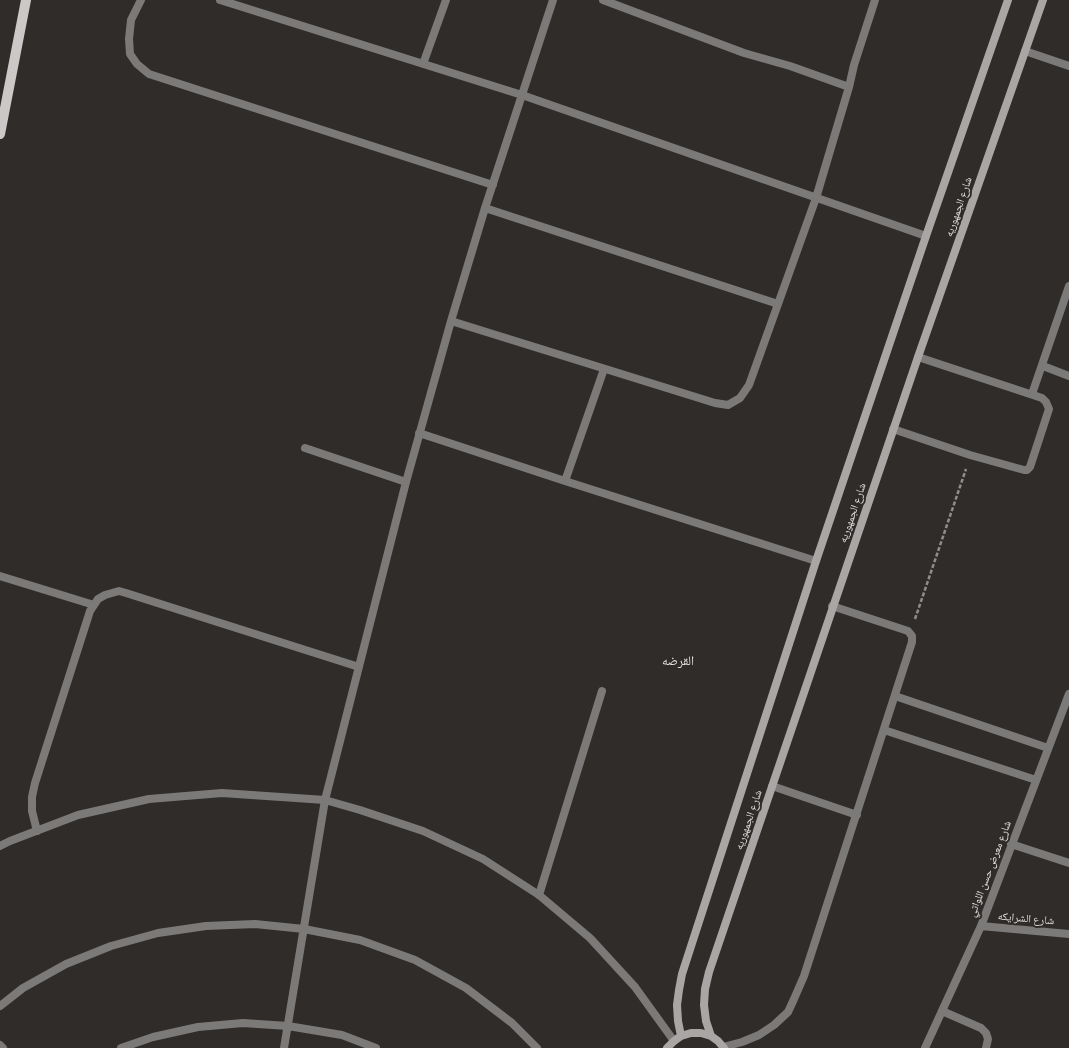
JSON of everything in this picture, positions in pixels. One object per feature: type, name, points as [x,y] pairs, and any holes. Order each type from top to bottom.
[{"type":"main road","points":[[0,134],[26,0]]},
{"type":"main road","points":[[0,86],[12,72]]},
{"type":"street","points":[[141,0],[131,20],[129,39],[130,54],[137,64],[149,74],[493,185]]},
{"type":"street","points":[[220,0],[522,95],[926,236]]},
{"type":"street","points":[[423,64],[446,0]]},
{"type":"street","points":[[284,1048],[325,800],[406,482],[451,321],[485,208],[553,0]]},
{"type":"street","points":[[603,0],[744,53],[790,66],[849,87]]},
{"type":"street","points":[[451,321],[715,403],[728,405],[740,398],[749,385],[816,198],[856,59],[875,0]]},
{"type":"street","name":"شارع الجمهوريه","points":[[681,1036],[677,1005],[682,974],[816,561],[1008,0]]},
{"type":"street","name":"شارع الجمهوريه","points":[[711,1036],[706,1021],[704,1005],[705,989],[709,972],[832,606],[1043,0]]},
{"type":"street","points":[[1025,51],[1069,66]]},
{"type":"street","points":[[485,208],[778,304]]},
{"type":"street","points":[[1032,394],[1043,366],[1069,286]]},
{"type":"street","points":[[893,429],[970,455],[1024,470],[1029,468],[1049,409],[1046,402],[1042,398],[918,357]]},
{"type":"street","points":[[1043,366],[1069,376]]},
{"type":"street","points":[[565,481],[604,369]]},
{"type":"street","points":[[419,433],[816,561]]},
{"type":"street","points":[[305,448],[406,482]]},
{"type":"street","points":[[0,576],[94,605]]},
{"type":"street","points":[[37,831],[32,811],[32,797],[35,783],[90,611],[105,594],[119,591],[126,593],[359,667]]},
{"type":"street","points":[[667,1048],[681,1036],[691,1033],[701,1033],[711,1036],[724,1047],[759,1035],[774,1025],[788,1012],[804,976],[912,642],[912,636],[908,631],[832,606]]},
{"type":"street","points":[[539,895],[602,691]]},
{"type":"street","name":"شارع معرض حسن اللواتي","points":[[925,1048],[981,926],[1069,694]]},
{"type":"street","points":[[895,696],[1048,748]]},
{"type":"street","points":[[884,730],[1036,780]]},
{"type":"street","points":[[772,786],[857,815]]},
{"type":"street","points":[[0,846],[78,815],[150,799],[222,793],[325,800],[423,831],[483,860],[539,895],[595,943],[635,987],[674,1041]]},
{"type":"street","points":[[1011,844],[1069,863]]},
{"type":"street","points":[[0,1006],[23,988],[66,964],[111,946],[158,933],[206,926],[255,924],[304,929],[360,940],[415,960],[466,988],[512,1023],[537,1048]]},
{"type":"street","name":"شارع الشرايكه","points":[[981,926],[1069,934]]},
{"type":"street","points":[[942,1012],[981,1028],[986,1033],[988,1039],[986,1048]]},
{"type":"street","points":[[121,1048],[153,1037],[198,1027],[243,1023],[288,1026],[342,1035],[376,1048]]},
{"type":"street","points":[[0,1044],[3,1048]]},
{"type":"path","points":[[910,633],[970,455]]},
{"type":"district","name":"القرضه","points":[[678,662]]}]
